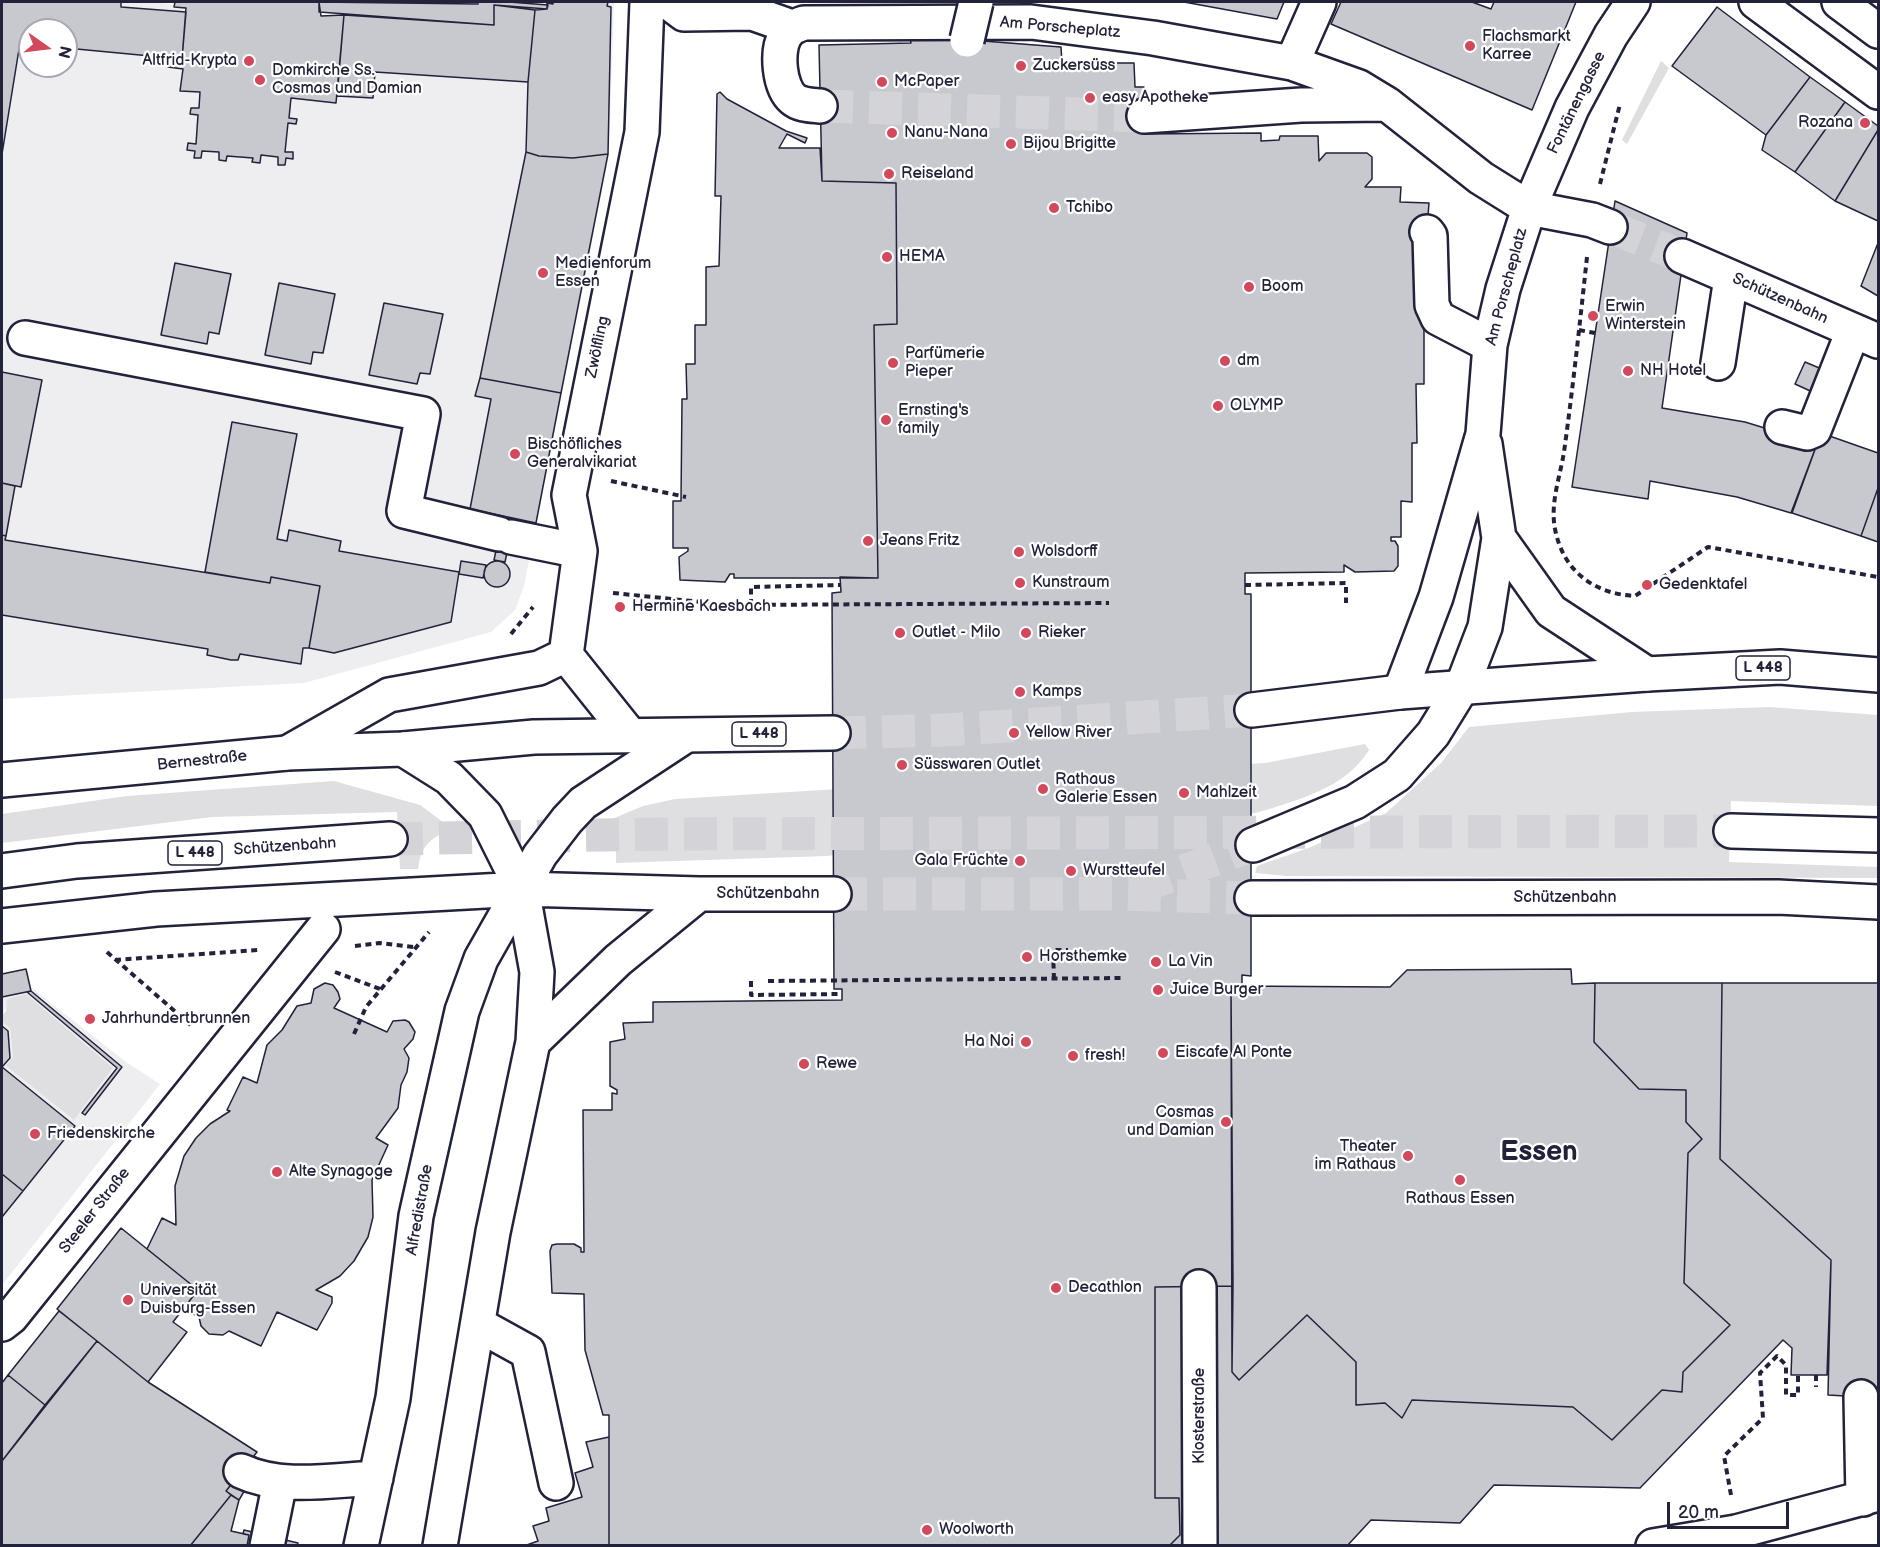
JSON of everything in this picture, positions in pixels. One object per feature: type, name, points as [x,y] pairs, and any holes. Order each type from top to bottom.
[{"type":"street","name":"Zwölfling","points":[[566,656],[577,589],[580,551],[569,495],[642,132],[647,2]]},
{"type":"street","points":[[668,2],[684,14],[752,13],[792,27],[783,38],[780,68],[786,89],[793,99],[805,105],[819,106]]},
{"type":"street","points":[[968,40],[976,2]]},
{"type":"street","points":[[1292,63],[1319,2]]},
{"type":"street","name":"Fontänengasse","points":[[1529,208],[1572,108],[1611,35],[1633,2]]},
{"type":"street","points":[[1756,2],[1878,92]]},
{"type":"street","points":[[1839,2],[1878,31]]},
{"type":"street","name":"Am Porscheplatz","points":[[792,27],[804,23],[1031,22],[1153,38],[1292,63],[1359,87],[1387,104],[1481,178],[1529,208],[1503,289],[1490,345],[1483,434],[1436,597],[1400,692]]},
{"type":"street","points":[[1144,116],[1301,105],[1387,104]]},
{"type":"street","points":[[1529,208],[1592,220],[1610,226]]},
{"type":"street","points":[[1427,232],[1430,236],[1431,249],[1432,305],[1438,318],[1490,345]]},
{"type":"street","name":"Schützenbahn","points":[[1682,256],[1866,336]]},
{"type":"street","points":[[1718,363],[1731,278]]},
{"type":"street","points":[[1782,427],[1808,433],[1814,430],[1866,336]]},
{"type":"street","points":[[25,338],[423,414],[404,511],[505,536],[580,551]]},
{"type":"street","name":"Am Porscheplatz","points":[[1462,687],[1485,627],[1499,538],[1483,434]]},
{"type":"street","points":[[1499,538],[1551,612],[1647,674]]},
{"type":"street","points":[[287,753],[389,695],[539,668],[566,656],[630,735]]},
{"type":"street","name":"L 448","points":[[1252,710],[1400,692],[1647,674],[1780,667],[1878,675]]},
{"type":"street","points":[[1253,846],[1355,802],[1397,775],[1433,734],[1462,687]]},
{"type":"street","name":"L 448","points":[[403,749],[534,737],[833,733]]},
{"type":"street","points":[[522,889],[540,855],[583,803],[685,736]]},
{"type":"street","points":[[403,749],[449,778],[485,815],[522,889],[537,972],[533,1042],[493,1232],[440,1545]]},
{"type":"street","name":"Bernestraße","points":[[2,780],[287,753],[403,749]]},
{"type":"street","points":[[1731,831],[1878,835]]},
{"type":"street","name":"Schützenbahn","points":[[2,871],[77,861],[390,839]]},
{"type":"street","name":"Schützenbahn","points":[[72,917],[156,909],[522,889],[699,894],[834,894]]},
{"type":"street","name":"Alfredistraße","points":[[361,1545],[393,1398],[416,1216],[462,1011],[481,959],[522,889]]},
{"type":"street","points":[[533,1042],[618,960],[699,894]]},
{"type":"street","name":"Schützenbahn","points":[[1252,898],[1778,897],[1878,902]]},
{"type":"street","points":[[2,926],[72,917]]},
{"type":"street","name":"Steeler Straße","points":[[2,1324],[11,1317],[315,938]]},
{"type":"street","name":"Klosterstraße","points":[[1199,1287],[1200,1545]]},
{"type":"street","points":[[479,1324],[528,1352],[556,1483]]},
{"type":"street","points":[[1653,1545],[1736,1532],[1871,1496],[1862,1397]]},
{"type":"street","points":[[241,1472],[259,1480],[280,1482],[376,1478]]},
{"type":"street","points":[[267,1545],[280,1482]]},
{"type":"path","points":[[1579,330],[1595,333]]},
{"type":"path","points":[[572,472],[686,497]]},
{"type":"path","points":[[1554,502],[1555,528],[1569,564],[1584,580],[1608,593],[1635,596],[1708,548],[1878,577]]},
{"type":"path","points":[[1245,585],[1346,583],[1346,603]]},
{"type":"path","points":[[751,605],[751,587],[841,585]]},
{"type":"path","points":[[577,589],[751,605],[1109,603]]},
{"type":"path","points":[[72,917],[115,960],[222,1052]]},
{"type":"path","points":[[354,1034],[366,1007],[400,968],[414,947],[430,932]]},
{"type":"path","points":[[115,960],[315,938],[414,947]]},
{"type":"path","points":[[1053,979],[1053,950],[1068,950]]},
{"type":"path","points":[[768,981],[1124,978]]},
{"type":"path","points":[[751,981],[751,994],[842,994]]},
{"type":"path","points":[[1736,1532],[1724,1456],[1763,1418],[1760,1373],[1777,1356],[1786,1365],[1786,1395],[1798,1395],[1798,1375]]},
{"type":"path","points":[[1816,1375],[1816,1387]]},
{"type":"shaded area","points":[[2,2],[158,2],[476,65],[504,2],[614,2],[609,155],[524,586],[515,610],[491,632],[304,683],[2,699]]},
{"type":"shaded area","points":[[1661,61],[1669,68],[1627,144],[1622,140]]},
{"type":"shaded area","points":[[1769,707],[1878,715],[1878,806],[1731,801],[1729,862],[1878,867],[1878,878],[1287,876],[1255,873],[1257,866],[1311,847],[1386,813],[1441,763],[1469,727],[1632,712]]},
{"type":"shaded area","points":[[1365,744],[1369,750],[1359,763],[1334,784],[1303,798],[1256,813],[826,856],[616,863],[615,845],[611,837],[588,829],[643,806],[675,799],[1265,763]]},
{"type":"shaded area","points":[[334,781],[420,805],[451,828],[437,836],[424,848],[418,869],[400,869],[397,812],[212,817],[2,843],[2,814],[127,796]]},
{"type":"shaded area","points":[[13,973],[126,1062],[160,1084],[2,1285],[2,1022],[10,1028],[13,1057],[6,1066],[74,1120],[113,1068],[8,1004],[2,1015],[2,975]]},
{"type":"shaded area","points":[[26,994],[113,1068],[74,1120],[6,1066],[13,1057],[10,1028],[2,1022],[2,1015],[6,1011],[7,999]]},
{"type":"building","points":[[2,2],[121,2],[121,7],[186,12],[182,59],[78,49],[78,18],[18,18],[18,55],[2,154]]},
{"type":"building","name":"Domkirche Ss. Cosmas und Damian","points":[[175,2],[319,2],[321,16],[344,15],[336,103],[291,98],[289,118],[297,119],[296,124],[288,123],[285,152],[293,152],[293,159],[286,158],[285,165],[278,165],[278,157],[261,155],[260,163],[252,162],[253,158],[227,156],[226,161],[219,160],[219,152],[202,151],[201,158],[194,158],[195,151],[187,150],[188,143],[196,144],[198,115],[190,114],[191,108],[199,108],[200,92],[180,91],[183,69],[168,67],[169,58],[182,59],[186,8],[174,7]]},
{"type":"building","points":[[319,2],[478,4],[478,2],[509,2],[548,5],[547,9],[494,5],[494,25],[319,12]]},
{"type":"building","points":[[553,2],[608,2],[607,6],[611,7],[608,154],[573,158],[539,156],[526,152],[528,82],[535,10],[547,9],[547,3],[553,4]]},
{"type":"building","points":[[1184,2],[1284,2],[1277,19]]},
{"type":"building","name":"Flachsmarkt Karree","points":[[1341,2],[1472,2],[1491,9],[1494,2],[1576,2],[1532,110],[1331,24]]},
{"type":"building","points":[[494,5],[535,10],[528,82],[375,72],[373,98],[337,96],[344,15],[494,25]]},
{"type":"building","points":[[1717,7],[1810,77],[1766,135],[1672,66]]},
{"type":"building","name":"Rathaus Galerie Essen","points":[[910,39],[983,41],[1061,47],[1062,63],[1134,63],[1135,87],[1144,87],[1144,134],[1261,133],[1261,141],[1279,140],[1280,136],[1318,136],[1319,161],[1326,153],[1367,153],[1372,157],[1372,179],[1365,187],[1401,187],[1400,202],[1429,203],[1424,268],[1424,384],[1416,384],[1417,443],[1412,443],[1412,502],[1401,501],[1401,537],[1391,537],[1391,541],[1395,541],[1398,546],[1398,566],[1394,571],[1355,572],[1344,565],[1344,572],[1245,573],[1245,594],[1251,594],[1251,976],[1242,975],[1242,986],[1231,986],[1233,1286],[1155,1287],[1155,1498],[1179,1498],[1180,1535],[1169,1546],[609,1546],[609,1415],[603,1415],[585,1350],[584,1294],[552,1293],[550,1251],[552,1245],[574,1244],[581,1248],[581,1252],[584,1252],[583,1110],[612,1110],[612,1093],[617,1094],[617,1090],[610,1086],[610,1042],[625,1039],[623,1023],[653,1022],[653,1002],[842,1000],[842,989],[834,989],[832,593],[841,592],[840,577],[878,578],[874,325],[897,324],[896,183],[822,181],[819,45],[911,43]]},
{"type":"building","points":[[1810,77],[1845,102],[1795,172],[1762,150],[1766,135]]},
{"type":"building","points":[[720,92],[727,99],[786,131],[807,138],[805,143],[787,134],[779,148],[820,148],[822,181],[896,183],[897,324],[874,325],[878,578],[734,578],[734,574],[730,574],[725,582],[680,580],[679,557],[688,551],[688,548],[673,548],[673,501],[681,501],[682,399],[687,399],[686,364],[695,364],[695,325],[706,325],[706,267],[719,266],[721,196],[715,196],[717,94]]},
{"type":"building","points":[[1845,102],[1878,126],[1878,130],[1835,201],[1795,172]]},
{"type":"building","points":[[1878,130],[1878,221],[1835,201]]},
{"type":"building","name":"Medienforum Essen","points":[[526,152],[539,156],[573,158],[608,154],[561,393],[480,378]]},
{"type":"building","name":"NH Hotel","points":[[1615,201],[1687,233],[1662,408],[1745,422],[1817,444],[1791,513],[1737,497],[1650,481],[1648,499],[1572,487]]},
{"type":"building","points":[[1878,243],[1878,296],[1861,286]]},
{"type":"building","points":[[175,263],[231,274],[219,334],[209,332],[207,344],[161,335]]},
{"type":"building","points":[[279,283],[335,294],[323,353],[313,352],[311,364],[265,355]]},
{"type":"building","points":[[384,303],[443,314],[430,374],[420,373],[417,384],[369,375]]},
{"type":"building","points":[[1805,362],[1829,372],[1819,395],[1795,384]]},
{"type":"building","points":[[2,372],[42,380],[21,487],[2,483]]},
{"type":"building","name":"Bischöfliches Generalvikariat","points":[[480,378],[561,393],[536,523],[470,509],[491,399],[475,396]]},
{"type":"building","points":[[232,422],[297,434],[277,539],[287,541],[289,530],[341,541],[339,551],[459,572],[451,622],[334,653],[309,648],[320,586],[271,577],[270,583],[205,572]]},
{"type":"building","points":[[1821,433],[1878,453],[1878,488],[1861,536],[1792,513]]},
{"type":"building","points":[[2,483],[15,486],[6,536],[2,535]]},
{"type":"building","points":[[1878,488],[1878,542],[1861,536]]},
{"type":"building","points":[[503,517],[514,519],[505,562],[494,560]]},
{"type":"building","points":[[2,535],[6,536],[5,540],[270,583],[271,577],[320,586],[309,648],[303,648],[301,664],[240,654],[238,660],[231,660],[207,655],[208,649],[2,615]]},
{"type":"building","points":[[461,561],[486,565],[483,578],[459,574]]},
{"type":"building","points":[[497,561],[506,565],[510,574],[506,583],[497,587],[488,583],[484,574],[488,565]]},
{"type":"building","points":[[26,969],[31,991],[2,997],[2,974]]},
{"type":"building","name":"Rathaus Essen","points":[[1571,969],[1572,984],[1595,983],[1594,1042],[1639,1089],[1686,1090],[1686,1122],[1702,1139],[1688,1153],[1684,1283],[1730,1325],[1683,1372],[1682,1392],[1662,1390],[1612,1440],[1573,1407],[1412,1400],[1402,1418],[1385,1403],[1356,1405],[1356,1362],[1307,1315],[1239,1380],[1232,1372],[1231,986],[1390,987],[1407,970]]},
{"type":"building","name":"Alte Synagoge","points":[[325,983],[333,985],[338,992],[340,999],[334,1008],[387,1032],[393,1021],[405,1020],[415,1032],[413,1039],[404,1049],[409,1058],[407,1072],[401,1085],[398,1108],[376,1138],[388,1145],[372,1180],[373,1217],[368,1237],[354,1261],[340,1276],[316,1290],[332,1297],[332,1303],[317,1330],[277,1312],[261,1346],[229,1331],[223,1335],[209,1334],[201,1326],[199,1317],[183,1309],[198,1290],[147,1249],[162,1218],[176,1225],[175,1186],[184,1156],[196,1138],[210,1124],[230,1111],[227,1110],[243,1077],[257,1083],[267,1045],[282,1030],[297,1006],[311,1003],[314,989]]},
{"type":"building","points":[[1595,983],[1722,983],[1720,1159],[1831,1260],[1827,1375],[1791,1375],[1792,1348],[1783,1340],[1640,1488],[1494,1485],[1460,1523],[1371,1520],[1347,1546],[1169,1546],[1180,1535],[1179,1498],[1155,1498],[1155,1287],[1233,1286],[1232,1372],[1239,1380],[1307,1315],[1356,1362],[1356,1405],[1385,1403],[1402,1418],[1412,1400],[1573,1407],[1612,1440],[1662,1390],[1682,1392],[1683,1372],[1730,1325],[1684,1283],[1688,1153],[1702,1139],[1686,1122],[1686,1090],[1639,1089],[1594,1042]]},
{"type":"building","points":[[1722,983],[1878,983],[1878,1398],[1828,1395],[1831,1260],[1720,1159]]},
{"type":"building","points":[[31,991],[122,1067],[85,1115],[82,1113],[117,1068],[27,992]]},
{"type":"building","points":[[2,1026],[8,1031],[10,1058],[2,1067]]},
{"type":"building","name":"Friedenskirche","points":[[2,1067],[75,1126],[23,1191],[2,1174]]},
{"type":"building","points":[[2,1174],[23,1191],[2,1217]]},
{"type":"building","name":"Universität Duisburg-Essen","points":[[121,1228],[198,1290],[173,1322],[187,1332],[148,1382],[57,1309]]},
{"type":"building","points":[[59,1311],[97,1341],[45,1405],[8,1375]]},
{"type":"building","points":[[97,1341],[148,1382],[257,1452],[226,1491],[231,1495],[190,1546],[2,1546],[2,1461]]},
{"type":"building","points":[[8,1375],[45,1405],[2,1461],[2,1383]]},
{"type":"building","points":[[609,1437],[609,1546],[524,1546],[538,1541],[533,1526],[549,1521],[546,1508],[582,1497],[575,1473],[593,1467],[586,1442]]},
{"type":"building","points":[[254,1456],[262,1461],[239,1500],[226,1491]]},
{"type":"building","points":[[231,1495],[239,1500],[231,1531],[249,1535],[247,1546],[190,1546]]},
{"type":"building","points":[[244,1530],[298,1543],[297,1546],[247,1546],[249,1535],[243,1534]]},
{"type":"tunnel","points":[[820,106],[1144,116]]},
{"type":"tunnel","points":[[1610,227],[1682,256]]},
{"type":"tunnel","points":[[833,733],[946,730],[1252,710]]},
{"type":"tunnel","points":[[390,839],[660,834],[1731,831]]},
{"type":"tunnel","points":[[1138,888],[1253,845]]},
{"type":"tunnel","points":[[834,894],[1122,894],[1252,898]]},
{"type":"place","name":"Flachsmarkt Karree","points":[[1470,46]]},
{"type":"place","name":"Altfrid-Krypta","points":[[249,61]]},
{"type":"place","name":"Zuckersüss","points":[[1021,66]]},
{"type":"place","name":"Domkirche Ss. Cosmas und Damian","points":[[260,80]]},
{"type":"place","name":"McPaper","points":[[882,82]]},
{"type":"place","name":"easy Apotheke","points":[[1090,98]]},
{"type":"place","name":"Rozana","points":[[1865,123]]},
{"type":"place","name":"Nanu-Nana","points":[[892,133]]},
{"type":"place","name":"Bijou Brigitte","points":[[1011,144]]},
{"type":"place","name":"Reiseland","points":[[889,174]]},
{"type":"place","name":"Tchibo","points":[[1054,208]]},
{"type":"place","name":"HEMA","points":[[887,257]]},
{"type":"place","name":"Medienforum Essen","points":[[543,273]]},
{"type":"place","name":"Boom","points":[[1249,287]]},
{"type":"place","name":"Erwin Winterstein","points":[[1593,316]]},
{"type":"place","name":"dm","points":[[1225,361]]},
{"type":"place","name":"Parfümerie Pieper","points":[[893,363]]},
{"type":"place","name":"NH Hotel","points":[[1628,371]]},
{"type":"place","name":"OLYMP","points":[[1218,406]]},
{"type":"place","name":"Ernsting's family","points":[[886,420]]},
{"type":"place","name":"Bischöfliches Generalvikariat","points":[[515,454]]},
{"type":"place","name":"Jeans Fritz","points":[[868,541]]},
{"type":"place","name":"Wolsdorff","points":[[1019,552]]},
{"type":"place","name":"Kunstraum","points":[[1020,583]]},
{"type":"place","name":"Gedenktafel","points":[[1647,585]]},
{"type":"place","name":"Hermine Kaesbach","points":[[620,607]]},
{"type":"place","name":"Outlet - Milo","points":[[900,633]]},
{"type":"place","name":"Rieker","points":[[1026,633]]},
{"type":"place","name":"Kamps","points":[[1020,692]]},
{"type":"place","name":"Yellow River","points":[[1014,733]]},
{"type":"place","name":"Süsswaren Outlet","points":[[902,765]]},
{"type":"place","name":"Rathaus Galerie Essen","points":[[1043,789]]},
{"type":"place","name":"Mahlzeit","points":[[1184,793]]},
{"type":"place","name":"Gala Früchte","points":[[1020,861]]},
{"type":"place","name":"Wurstteufel","points":[[1071,871]]},
{"type":"place","name":"Horsthemke","points":[[1027,957]]},
{"type":"place","name":"La Vin","points":[[1156,962]]},
{"type":"place","name":"Juice Burger","points":[[1158,990]]},
{"type":"place","name":"Jahrhundertbrunnen","points":[[90,1019]]},
{"type":"place","name":"Ha Noi","points":[[1026,1042]]},
{"type":"place","name":"Eiscafe Al Ponte","points":[[1163,1053]]},
{"type":"place","name":"fresh!","points":[[1073,1056]]},
{"type":"place","name":"Rewe","points":[[804,1064]]},
{"type":"place","name":"Cosmas und Damian","points":[[1226,1122]]},
{"type":"place","name":"Friedenskirche","points":[[35,1134]]},
{"type":"place","name":"Theater im Rathaus","points":[[1408,1156]]},
{"type":"place","name":"Alte Synagoge","points":[[277,1172]]},
{"type":"place","name":"Rathaus Essen","points":[[1460,1180]]},
{"type":"place","name":"Decathlon","points":[[1056,1288]]},
{"type":"place","name":"Universität Duisburg-Essen","points":[[128,1300]]},
{"type":"place","name":"Woolworth","points":[[927,1530]]},
{"type":"district","name":"Essen","points":[[1539,1153]]}]
